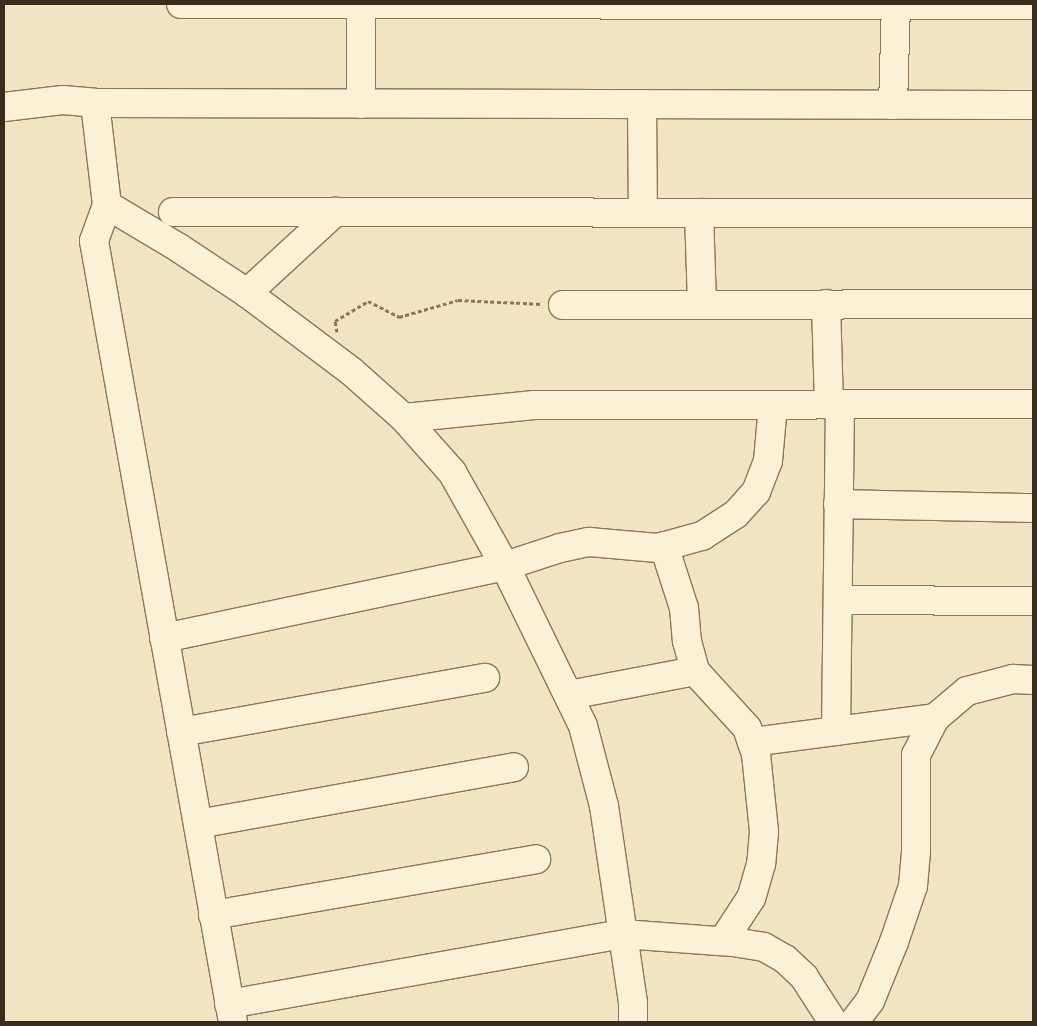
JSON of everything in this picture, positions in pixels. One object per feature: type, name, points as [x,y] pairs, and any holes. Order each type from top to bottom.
[{"type":"lane","points":[[181,4],[1033,5]]},
{"type":"lane","points":[[361,4],[362,104]]},
{"type":"lane","points":[[893,105],[896,4]]},
{"type":"lane","points":[[4,107],[63,100],[95,103],[1033,105]]},
{"type":"lane","points":[[95,103],[107,204],[94,242],[231,1013],[623,934],[723,941],[764,946],[785,959],[804,977],[832,1022]]},
{"type":"lane","points":[[642,104],[643,213]]},
{"type":"lane","points":[[107,204],[180,248],[246,293],[325,352],[404,418],[452,472],[505,566],[583,726],[604,806],[633,1003],[633,1022]]},
{"type":"lane","points":[[173,212],[1033,213]]},
{"type":"lane","points":[[246,293],[335,212]]},
{"type":"lane","points":[[699,213],[702,304]]},
{"type":"lane","points":[[826,304],[834,405],[838,504],[836,731]]},
{"type":"lane","points":[[563,305],[1033,304]]},
{"type":"lane","points":[[404,418],[534,405],[1033,404]]},
{"type":"lane","points":[[164,638],[505,566],[560,548],[589,542],[621,546],[664,546],[702,536],[736,514],[756,492],[768,462],[773,405]]},
{"type":"lane","points":[[838,504],[1033,508]]},
{"type":"lane","points":[[664,546],[684,608],[686,641],[695,671],[747,728],[756,754],[764,832],[762,864],[751,898],[723,941]]},
{"type":"lane","points":[[838,600],[1033,601]]},
{"type":"lane","points":[[569,695],[695,671]]},
{"type":"lane","points":[[181,732],[485,678]]},
{"type":"lane","points":[[854,1022],[870,1001],[894,942],[913,886],[916,851],[916,755],[935,718],[967,691],[1013,679],[1033,680]]},
{"type":"lane","points":[[752,742],[935,718]]},
{"type":"lane","points":[[198,824],[514,767]]},
{"type":"lane","points":[[214,915],[536,860]]},
{"type":"path","points":[[325,352],[337,336],[335,321],[368,302],[399,317],[458,300],[563,305]]}]
